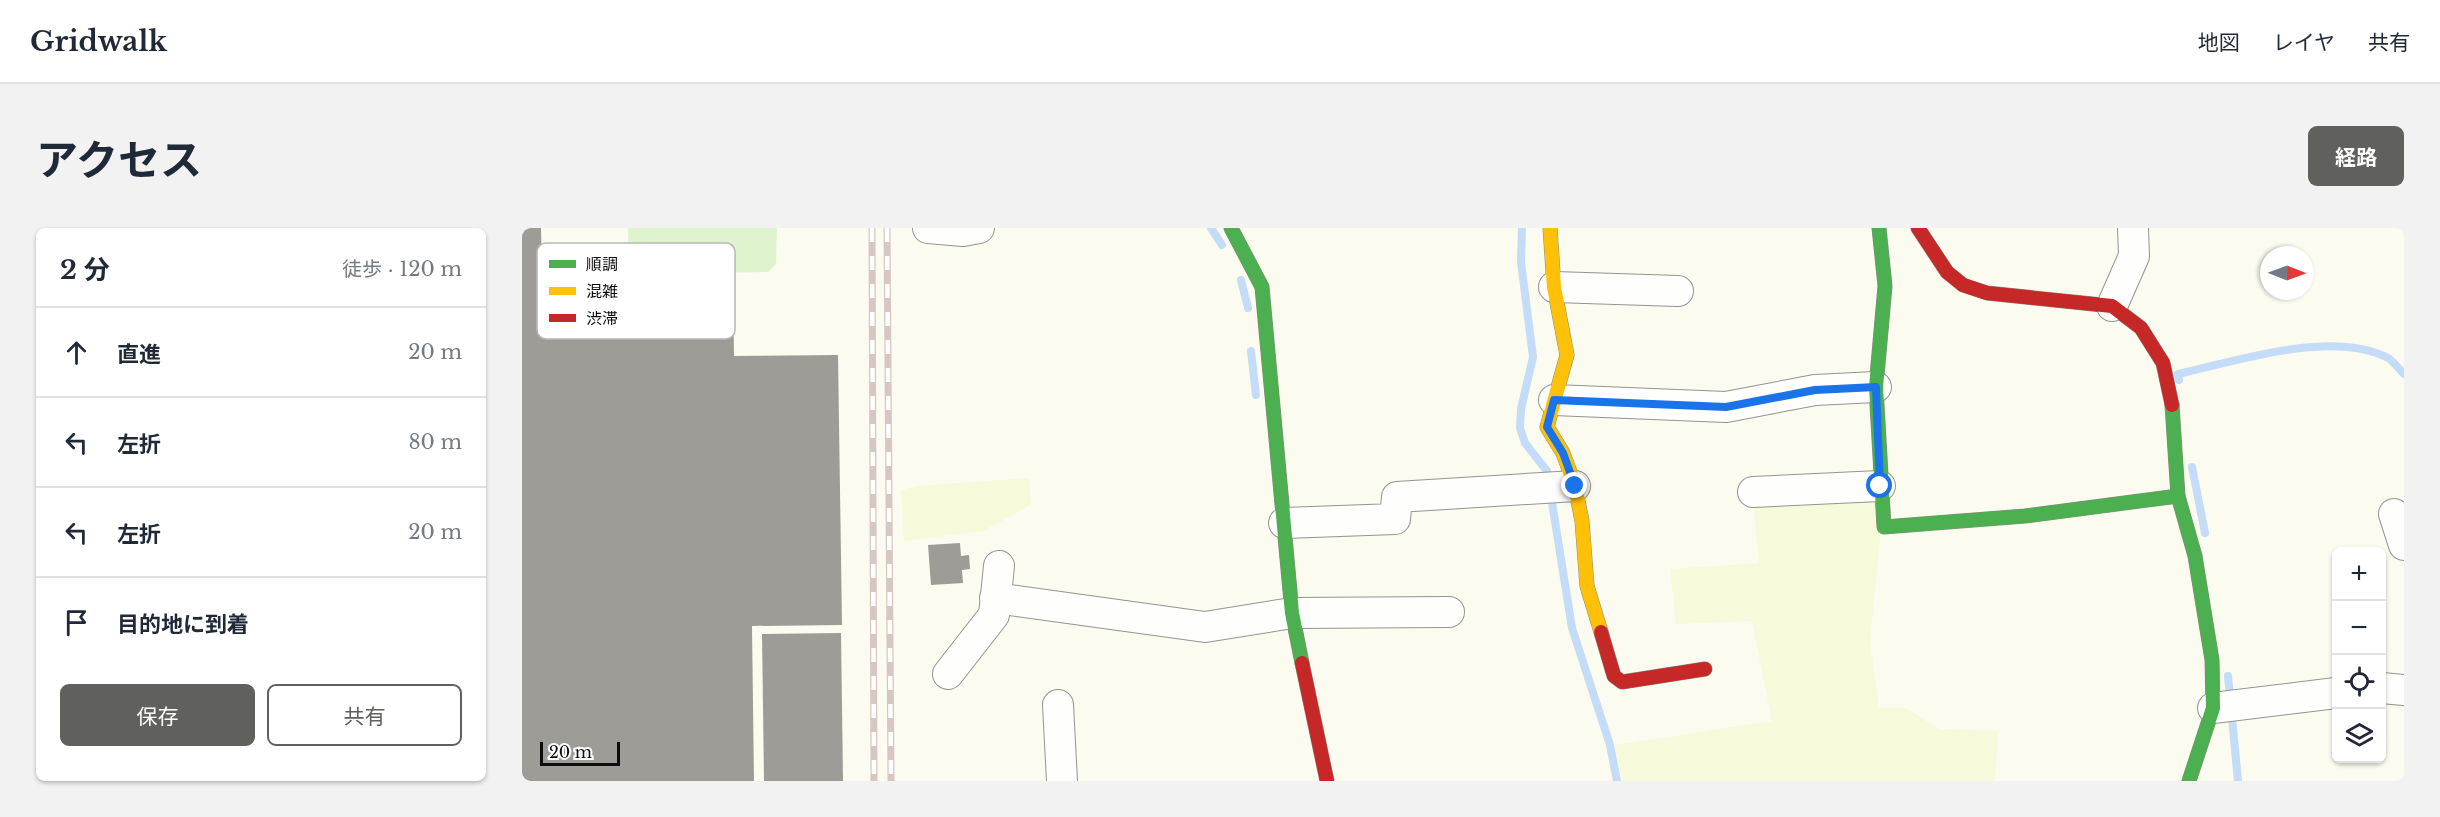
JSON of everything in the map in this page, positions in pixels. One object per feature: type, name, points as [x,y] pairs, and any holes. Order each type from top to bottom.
[{"type":"street","points":[[928,228],[963,231],[979,228]]},
{"type":"street","points":[[1231,228],[1262,287],[1292,613],[1327,781]]},
{"type":"street","points":[[1550,228],[1554,287],[1567,356],[1547,427],[1563,453],[1575,486],[1582,521],[1587,586],[1614,676],[1622,682],[1632,682],[1705,669]]},
{"type":"street","points":[[1879,228],[1885,286],[1876,387],[1884,527],[2025,516],[2178,496]]},
{"type":"street","points":[[1918,228],[1947,272],[1963,285],[1987,293],[2112,306],[2141,328],[2163,363],[2171,391],[2178,496],[2197,568],[2212,660],[2213,708],[2189,781]]},
{"type":"street","points":[[2112,306],[2134,256],[2133,228]]},
{"type":"street","points":[[1554,287],[1678,291]]},
{"type":"street","points":[[1554,400],[1726,407],[1815,390],[1876,387]]},
{"type":"street","points":[[1284,523],[1395,519],[1397,497],[1575,486]]},
{"type":"street","points":[[1754,492],[1880,486]]},
{"type":"street","points":[[2394,514],[2404,545]]},
{"type":"street","points":[[948,674],[994,615],[999,566]]},
{"type":"street","points":[[995,598],[1206,627],[1292,613],[1449,612]]},
{"type":"street","points":[[2386,688],[2404,690]]},
{"type":"street","points":[[2213,708],[2332,694]]},
{"type":"street","points":[[1058,705],[1062,781]]},
{"type":"green space","points":[[628,228],[777,228],[776,264],[768,272],[735,273],[735,243],[628,243]]},
{"type":"green space","points":[[1029,478],[1031,505],[983,531],[904,541],[901,490],[918,486]]},
{"type":"green space","points":[[1875,497],[1880,540],[1870,641],[1879,708],[1906,708],[1939,729],[1998,731],[1995,781],[1622,781],[1615,745],[1772,721],[1752,621],[1676,624],[1670,569],[1759,563],[1753,501]]},
{"type":"building","points":[[522,228],[541,228],[541,243],[537,243],[537,339],[734,339],[734,356],[838,355],[842,625],[752,626],[754,781],[522,781]]},
{"type":"building","points":[[960,543],[961,556],[969,555],[970,569],[962,570],[963,583],[931,585],[928,545]]},
{"type":"building","points":[[841,633],[843,781],[764,781],[762,634]]},
{"type":"waterway","points":[[1211,228],[1222,245]]},
{"type":"waterway","points":[[1522,228],[1521,262],[1533,357],[1521,409],[1520,428],[1525,443],[1547,471],[1572,628],[1610,745],[1617,781]]},
{"type":"waterway","points":[[1241,280],[1248,308]]},
{"type":"waterway","points":[[2179,380],[2178,374],[2284,350],[2340,346],[2365,350],[2388,358],[2404,374]]},
{"type":"waterway","points":[[1251,351],[1256,395]]},
{"type":"waterway","points":[[2192,467],[2205,533]]},
{"type":"waterway","points":[[2228,676],[2238,781]]},
{"type":"railway","points":[[872,228],[874,781]]},
{"type":"railway","points":[[887,228],[891,781]]},
{"type":"traffic: fast","points":[[1231,228],[1262,287],[1292,613],[1302,663]]},
{"type":"traffic: fast","points":[[1879,228],[1885,286],[1876,387],[1884,527],[2025,516],[2178,496]]},
{"type":"traffic: fast","points":[[2172,405],[2178,496],[2195,556],[2212,660],[2213,708],[2189,781]]},
{"type":"traffic: slow","points":[[1550,228],[1554,287],[1567,355],[1547,427],[1563,453],[1575,486],[1582,521],[1587,586],[1601,632]]},
{"type":"traffic: jam","points":[[1918,228],[1947,272],[1963,285],[1987,293],[2112,306],[2141,328],[2163,363],[2172,405]]},
{"type":"traffic: jam","points":[[1601,632],[1614,676],[1622,682],[1705,669]]},
{"type":"traffic: jam","points":[[1302,663],[1327,781]]},
{"type":"route","points":[[1575,486],[1563,453],[1547,427],[1554,400],[1726,407],[1815,390],[1876,387],[1880,486]]}]
